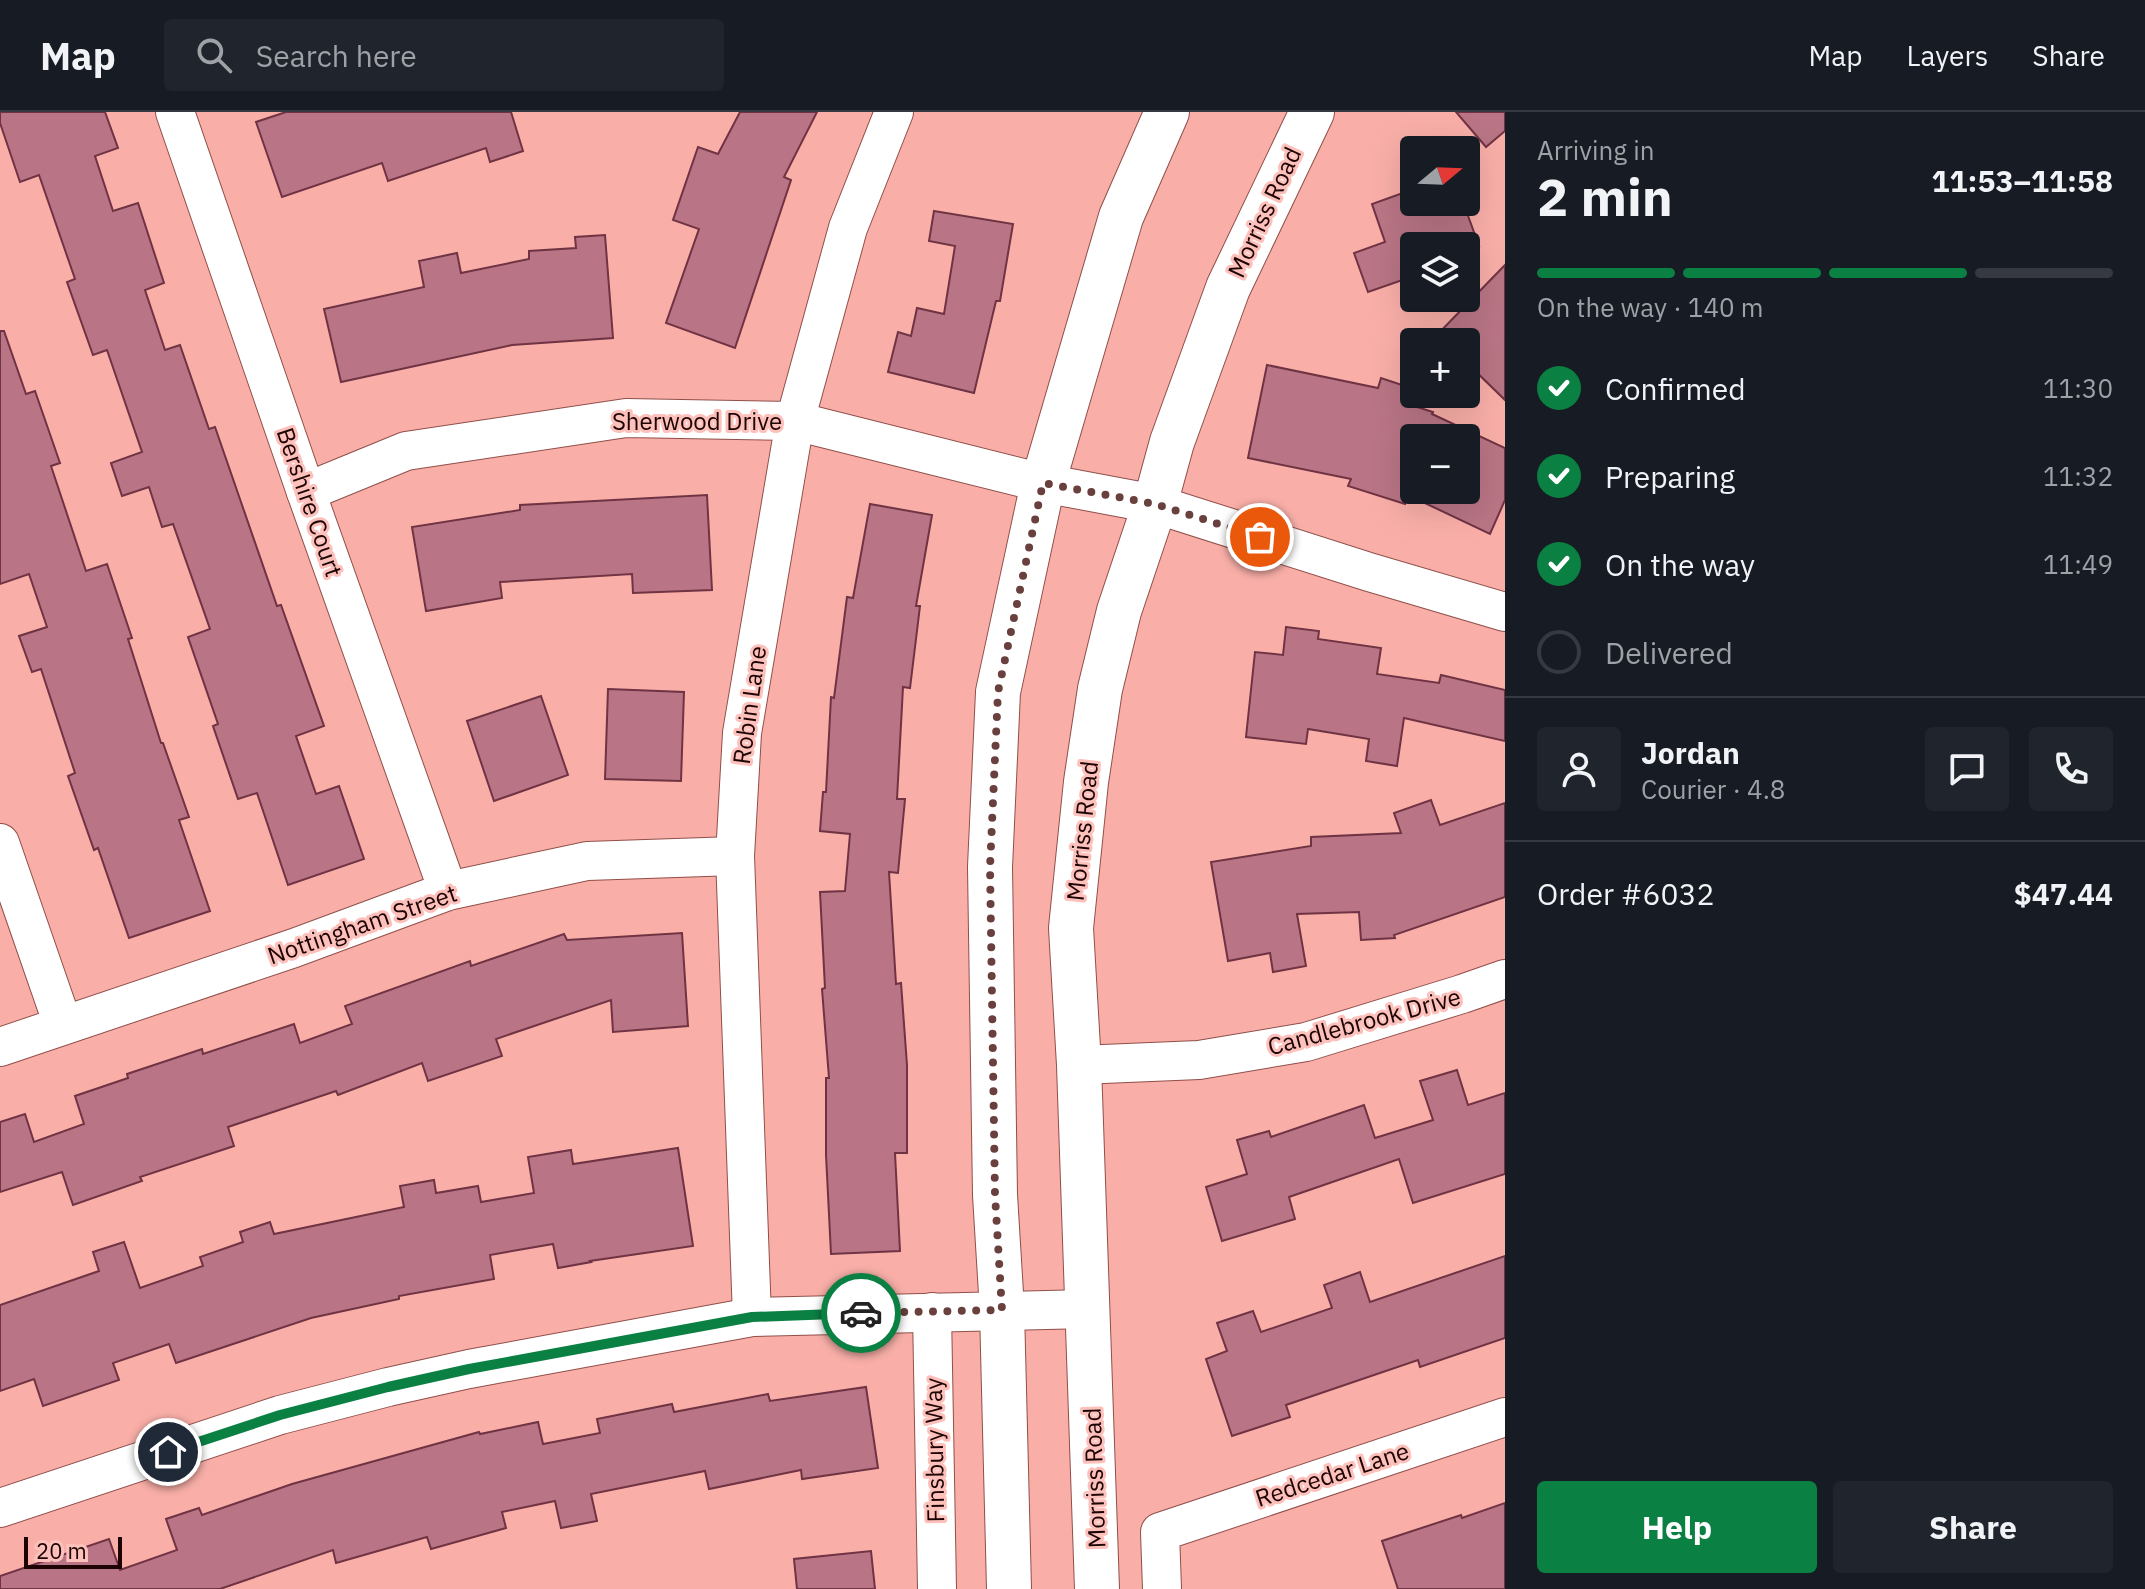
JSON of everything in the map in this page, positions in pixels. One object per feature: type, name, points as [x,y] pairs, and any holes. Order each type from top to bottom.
[{"type":"main road","points":[[1009,1589],[1002,1310],[995,1195],[990,867],[998,692],[1043,483],[1121,217],[1167,112]]},
{"type":"main road","name":"Morriss Road","points":[[1097,1589],[1079,1065],[1071,928],[1086,782],[1100,689],[1119,611],[1172,442],[1228,288],[1312,112]]},
{"type":"street","name":"Bershire Court","points":[[175,112],[448,891]]},
{"type":"street","name":"Robin Lane","points":[[752,1317],[735,856],[742,733],[795,421],[848,228],[894,112]]},
{"type":"street","name":"Sherwood Drive","points":[[306,492],[406,451],[626,418],[795,421],[1043,483],[1155,504],[1505,612]]},
{"type":"street","points":[[0,843],[63,1025]]},
{"type":"street","name":"Nottingham Street","points":[[0,1047],[294,948],[448,891],[587,861],[735,856]]},
{"type":"street","name":"Candlebrook Drive","points":[[1079,1065],[1199,1060],[1306,1042],[1505,979]]},
{"type":"street","points":[[0,1508],[280,1415],[388,1387],[752,1317],[1088,1309]]},
{"type":"street","name":"Finsbury Way","points":[[932,1312],[937,1589]]},
{"type":"street","name":"Redcedar Lane","points":[[1162,1589],[1160,1532],[1505,1417]]},
{"type":"building","points":[[0,112],[105,112],[118,148],[95,156],[113,211],[138,203],[164,283],[145,290],[165,350],[180,345],[209,429],[215,427],[277,606],[281,605],[324,726],[296,736],[316,794],[339,786],[364,859],[288,885],[257,793],[238,799],[213,726],[218,724],[188,637],[210,629],[173,524],[162,527],[149,487],[122,496],[111,463],[142,452],[107,350],[93,355],[67,282],[75,279],[39,175],[20,182],[0,123]]},
{"type":"building","points":[[286,112],[511,112],[523,151],[490,162],[486,148],[388,181],[382,163],[282,197],[256,122]]},
{"type":"building","points":[[740,112],[817,112],[784,177],[791,180],[735,348],[666,323],[699,229],[673,220],[698,147],[718,154]]},
{"type":"building","points":[[1456,112],[1505,112],[1505,131],[1486,147],[1480,136],[1477,136]]},
{"type":"building","points":[[1400,194],[1400,216],[1468,216],[1474,232],[1400,232],[1400,281],[1368,292],[1354,253],[1385,242],[1372,204]]},
{"type":"building","points":[[934,211],[1013,224],[1000,301],[996,301],[974,393],[888,372],[898,332],[911,336],[917,308],[944,314],[955,246],[929,241]]},
{"type":"building","points":[[605,235],[613,338],[512,345],[341,382],[324,309],[424,287],[419,261],[457,253],[461,273],[529,259],[529,251],[576,248],[575,237]]},
{"type":"building","points":[[1505,265],[1505,400],[1480,376],[1480,328],[1444,328],[1459,312],[1480,312],[1480,291]]},
{"type":"building","points":[[0,331],[4,331],[26,394],[35,391],[60,463],[51,466],[86,571],[107,564],[132,638],[128,639],[161,743],[189,817],[179,820],[210,911],[129,938],[98,848],[94,850],[68,776],[75,773],[41,669],[32,672],[19,636],[47,627],[29,574],[0,584]]},
{"type":"building","points":[[1267,365],[1378,388],[1381,378],[1400,384],[1400,408],[1420,408],[1453,424],[1400,424],[1400,502],[1348,486],[1351,479],[1248,458]]},
{"type":"building","points":[[1480,436],[1505,448],[1505,500],[1490,534],[1427,504],[1480,504]]},
{"type":"building","points":[[707,495],[712,590],[633,593],[632,574],[500,582],[502,598],[426,611],[412,527],[520,510],[520,505]]},
{"type":"building","points":[[870,504],[932,515],[916,606],[920,606],[910,688],[903,687],[897,799],[905,799],[898,873],[889,872],[896,984],[901,983],[907,1065],[907,1153],[895,1153],[900,1251],[831,1254],[826,1155],[826,1078],[829,1078],[822,989],[825,988],[820,892],[845,891],[850,834],[820,831],[823,792],[826,792],[831,697],[834,698],[847,597],[853,598]]},
{"type":"building","points":[[1286,627],[1319,631],[1318,639],[1381,648],[1377,674],[1439,683],[1441,675],[1505,690],[1505,741],[1404,718],[1397,766],[1366,761],[1369,739],[1308,729],[1306,744],[1246,737],[1255,652],[1283,655]]},
{"type":"building","points":[[608,689],[684,692],[681,781],[605,779]]},
{"type":"building","points":[[541,696],[568,775],[494,801],[467,721]]},
{"type":"building","points":[[1431,800],[1440,825],[1505,803],[1505,897],[1394,935],[1395,938],[1361,940],[1359,912],[1297,914],[1306,966],[1273,972],[1270,953],[1228,961],[1211,862],[1311,846],[1311,837],[1401,833],[1394,813]]},
{"type":"building","points":[[682,933],[688,1026],[613,1032],[611,1000],[496,1039],[502,1056],[428,1081],[422,1063],[338,1095],[336,1091],[228,1127],[234,1146],[140,1177],[142,1181],[73,1205],[62,1172],[0,1192],[0,1122],[25,1114],[34,1142],[84,1124],[75,1096],[128,1078],[127,1074],[202,1049],[203,1054],[294,1024],[300,1043],[352,1024],[345,1006],[470,961],[471,966],[564,934],[567,940]]},
{"type":"building","points":[[1457,1070],[1468,1105],[1505,1093],[1505,1174],[1413,1203],[1399,1159],[1289,1197],[1295,1219],[1222,1241],[1206,1187],[1247,1174],[1237,1140],[1269,1131],[1271,1137],[1364,1105],[1375,1138],[1433,1120],[1420,1081]]},
{"type":"building","points":[[678,1148],[693,1246],[558,1268],[553,1244],[490,1255],[494,1279],[399,1296],[399,1299],[311,1318],[176,1363],[169,1344],[113,1363],[119,1380],[43,1406],[34,1379],[0,1391],[0,1305],[99,1271],[93,1252],[124,1242],[140,1288],[203,1266],[200,1257],[243,1242],[240,1232],[270,1222],[274,1234],[404,1207],[400,1186],[434,1180],[436,1193],[478,1186],[481,1202],[534,1193],[528,1157],[571,1150],[573,1164]]},
{"type":"building","points":[[1505,1256],[1505,1338],[1420,1367],[1418,1360],[1286,1405],[1290,1417],[1232,1436],[1206,1359],[1227,1351],[1217,1323],[1253,1311],[1261,1332],[1332,1308],[1324,1285],[1360,1272],[1370,1302]]},
{"type":"building","points":[[866,1387],[878,1468],[802,1479],[801,1470],[709,1489],[705,1471],[591,1494],[597,1521],[561,1528],[555,1501],[502,1512],[506,1528],[431,1549],[427,1537],[336,1563],[333,1550],[220,1589],[0,1589],[0,1576],[109,1539],[120,1570],[177,1550],[166,1519],[199,1508],[202,1515],[292,1484],[479,1432],[538,1422],[543,1444],[600,1433],[597,1419],[672,1404],[674,1412],[768,1394],[770,1401]]},
{"type":"building","points":[[1505,1503],[1505,1589],[1398,1589],[1382,1541]]},
{"type":"building","points":[[871,1551],[875,1589],[797,1589],[794,1559]]},
{"type":"way so far","points":[[861,1313],[1002,1310],[995,1195],[990,867],[998,692],[1043,483],[1155,504],[1260,537]]},
{"type":"route","points":[[168,1452],[280,1415],[469,1369],[752,1317],[861,1313]]}]
